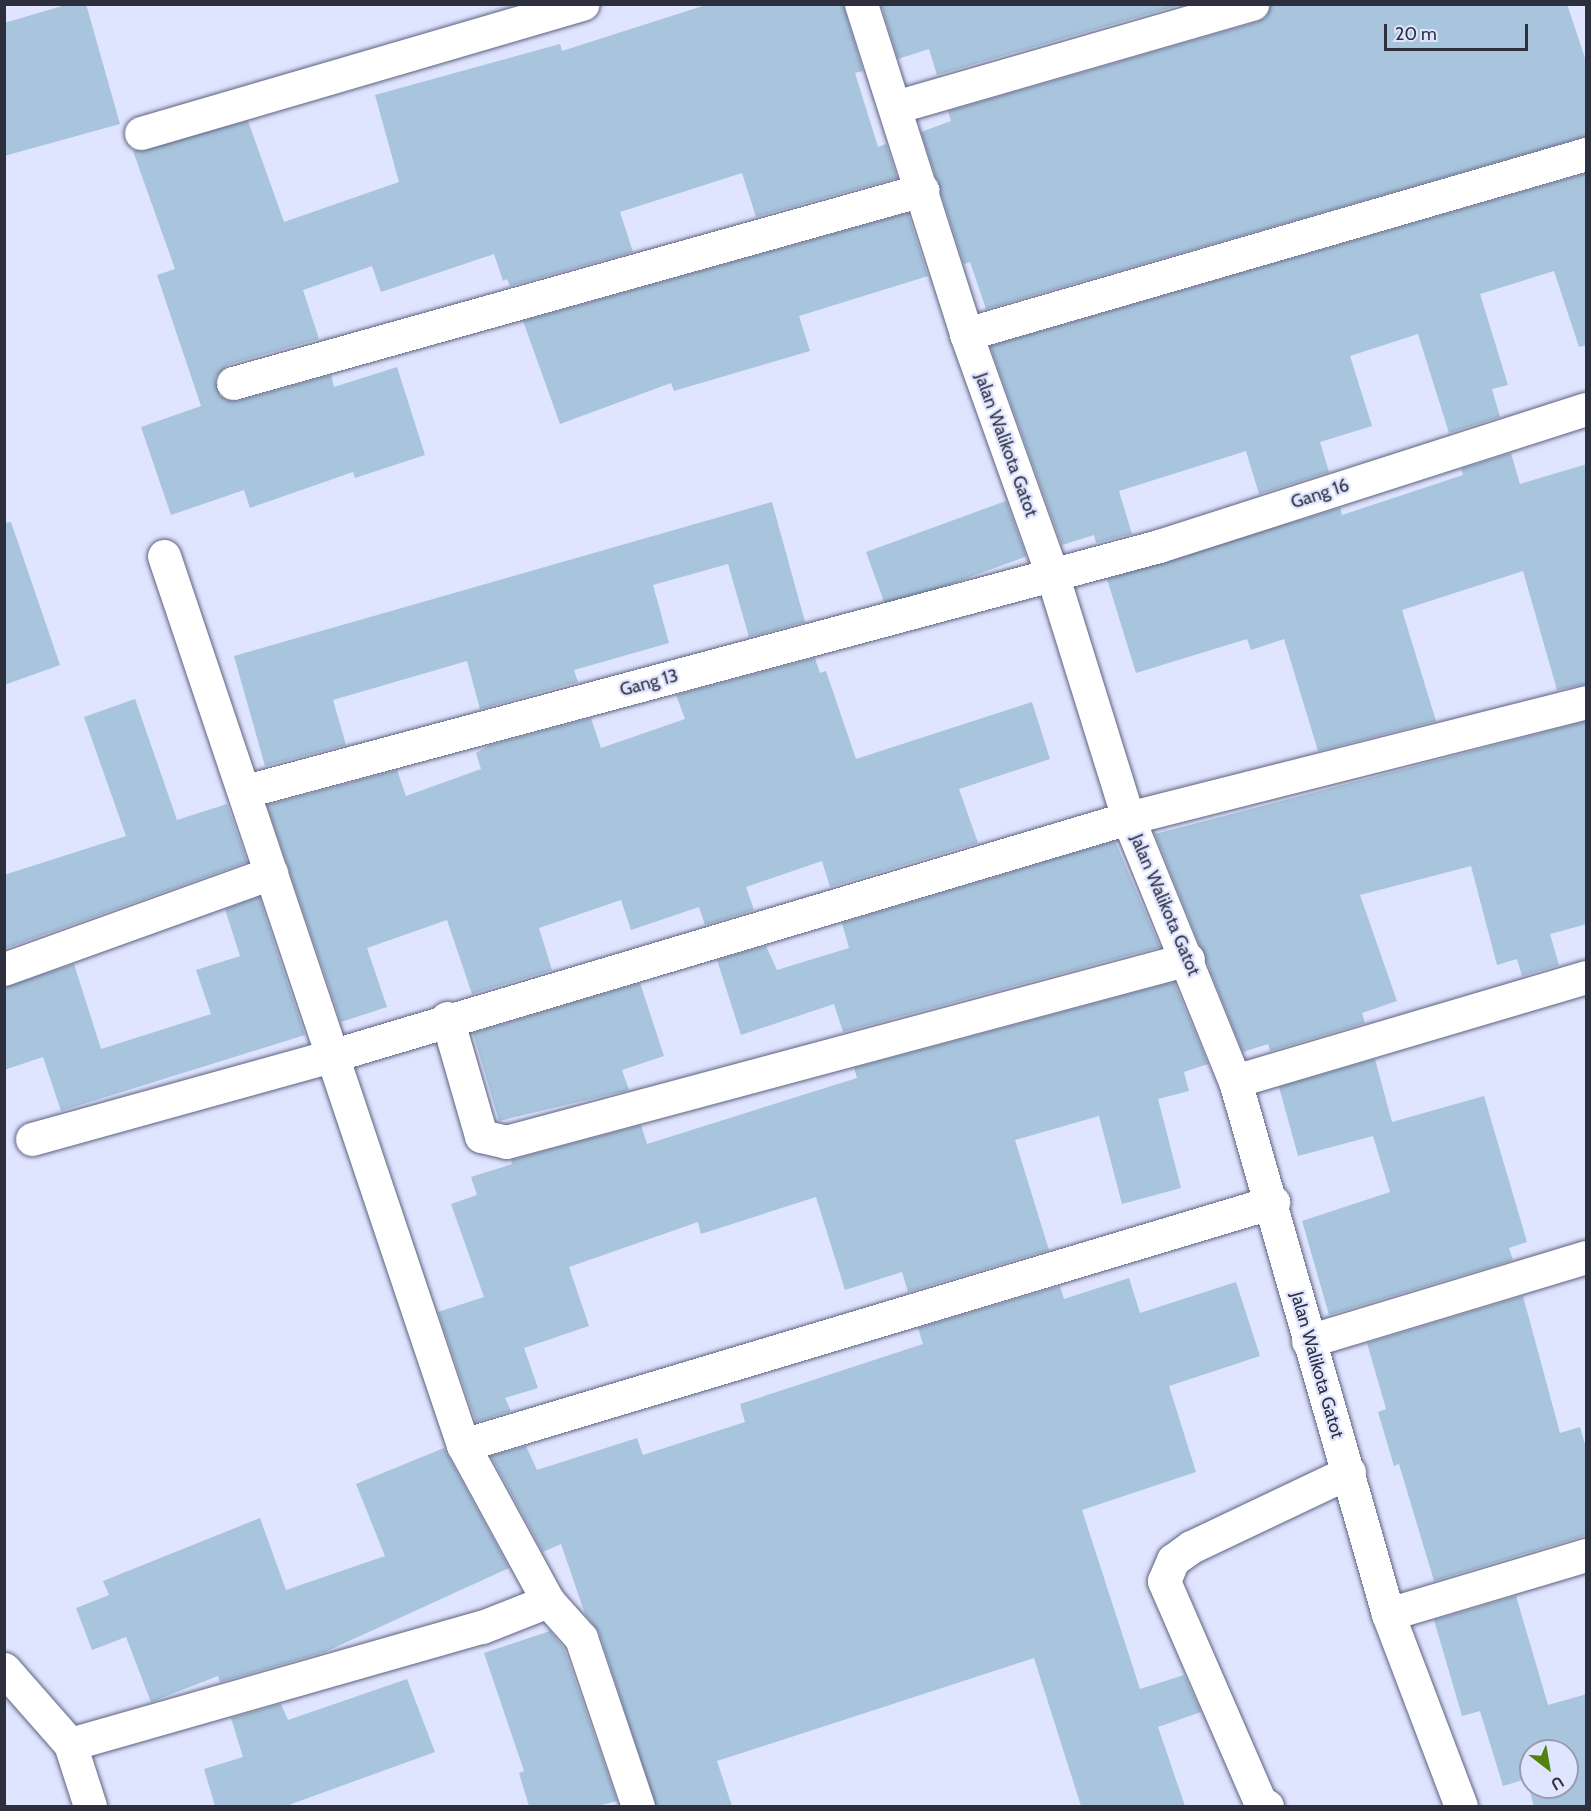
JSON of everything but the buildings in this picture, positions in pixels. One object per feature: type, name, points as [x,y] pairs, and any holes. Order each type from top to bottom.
[{"type":"street","points":[[141,133],[583,4]]},
{"type":"street","name":"Jalan Walikota Gatot","points":[[861,4],[896,108],[966,334],[1052,574],[1128,818],[1188,959],[1235,1081],[1273,1203],[1308,1341],[1388,1614],[1457,1806]]},
{"type":"street","points":[[896,108],[1252,4]]},
{"type":"street","points":[[966,334],[1587,153]]},
{"type":"street","points":[[233,383],[922,190]]},
{"type":"street","name":"Gang 16","points":[[1052,574],[1159,546],[1587,409]]},
{"type":"street","points":[[164,556],[246,791],[271,873],[463,1444],[548,1601],[581,1638],[638,1806]]},
{"type":"street","name":"Gang 13","points":[[246,791],[1052,574]]},
{"type":"street","points":[[32,1139],[334,1055],[447,1018],[1128,818],[1587,702]]},
{"type":"street","points":[[4,969],[271,873]]},
{"type":"street","points":[[447,1018],[481,1136],[506,1142],[1188,959]]},
{"type":"street","points":[[1235,1081],[1587,977]]},
{"type":"street","points":[[463,1444],[1273,1203]]},
{"type":"street","points":[[1308,1341],[1587,1257]]},
{"type":"street","points":[[1267,1806],[1260,1802],[1164,1581],[1173,1560],[1191,1547],[1348,1472]]},
{"type":"street","points":[[1388,1614],[1587,1555]]},
{"type":"street","points":[[70,1744],[482,1627],[548,1601]]},
{"type":"street","points":[[4,1669],[70,1744],[90,1806]]}]
